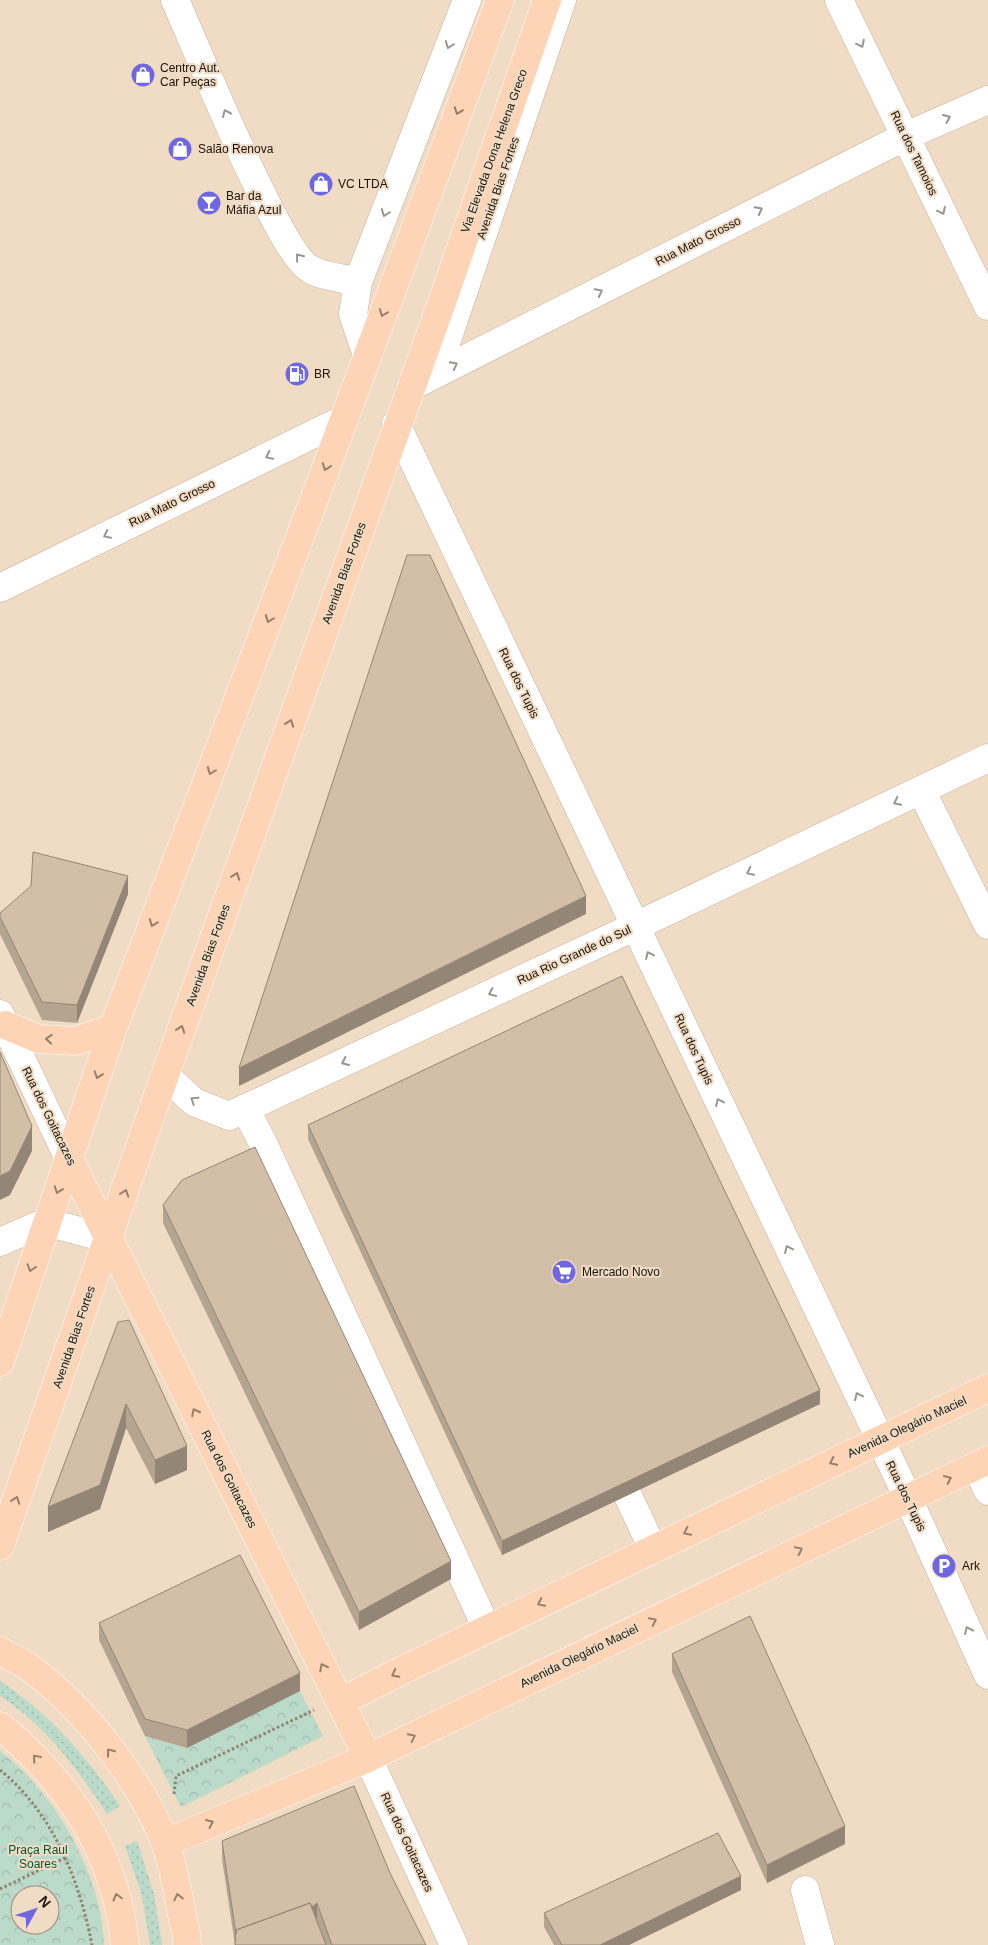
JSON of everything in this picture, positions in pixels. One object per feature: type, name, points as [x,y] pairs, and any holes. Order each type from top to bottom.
[{"type":"main road","points":[[0,1362],[113,1028],[344,419],[500,0]]},
{"type":"main road","name":"Via Elevada Dona Helena Greco","points":[[442,302],[547,0]]},
{"type":"main road","name":"Avenida Bias Fortes","points":[[0,1546],[396,424],[442,302]]},
{"type":"main road","points":[[3,1019],[39,1039],[75,1042],[113,1028]]},
{"type":"main road","name":"Rua dos Goitacazes","points":[[69,1159],[368,1758]]},
{"type":"main road","name":"Avenida Olegário Maciel","points":[[339,1700],[988,1388]]},
{"type":"main road","name":"Avenida Olegário Maciel","points":[[165,1842],[368,1758],[982,1463]]},
{"type":"main road","points":[[0,1651],[32,1670],[86,1720],[128,1774],[153,1816],[165,1842],[186,1933],[187,1945]]},
{"type":"main road","points":[[0,1726],[29,1750],[70,1796],[96,1843],[117,1894],[122,1914],[125,1945]]},
{"type":"street","points":[[176,0],[269,210],[291,247],[309,269],[358,282]]},
{"type":"street","points":[[367,355],[353,314],[358,282],[467,0]]},
{"type":"street","name":"Avenida Bias Fortes","points":[[415,376],[447,340],[562,0]]},
{"type":"street","name":"Rua dos Tamoios","points":[[839,0],[988,306]]},
{"type":"street","name":"Rua Mato Grosso","points":[[415,376],[906,136],[988,100]]},
{"type":"street","name":"Rua Mato Grosso","points":[[0,588],[344,419]]},
{"type":"street","name":"Rua dos Tupis","points":[[396,424],[908,1498],[988,1675]]},
{"type":"street","name":"Rua Rio Grande do Sul","points":[[165,1075],[194,1102],[229,1116],[636,926],[988,758]]},
{"type":"street","points":[[921,790],[988,926]]},
{"type":"street","name":"Rua dos Goitacazes","points":[[3,1019],[69,1159]]},
{"type":"street","points":[[245,1108],[265,1147],[487,1629]]},
{"type":"street","points":[[0,1242],[46,1222],[109,1239]]},
{"type":"street","points":[[603,1442],[653,1549]]},
{"type":"street","points":[[982,1463],[988,1491]]},
{"type":"street","name":"Rua dos Goitacazes","points":[[368,1758],[454,1945]]},
{"type":"street","points":[[805,1890],[820,1945]]},
{"type":"path","points":[[173,1799],[176,1776],[339,1700]]},
{"type":"path","points":[[0,1770],[12,1780],[42,1813],[67,1857],[88,1923],[92,1945]]},
{"type":"path","points":[[0,1889],[73,1854]]},
{"type":"green space","points":[[0,1681],[51,1722],[81,1754],[120,1806],[107,1814],[72,1764],[46,1734],[17,1708],[0,1696]]},
{"type":"green space","points":[[300,1691],[323,1736],[181,1807],[145,1736],[187,1748]]},
{"type":"green space","name":"Praça Raul Soares","points":[[0,1751],[34,1783],[63,1822],[75,1844],[94,1888],[100,1911],[104,1945],[0,1945]]},
{"type":"green space","points":[[137,1841],[154,1894],[162,1945],[150,1945],[142,1896],[125,1846]]},
{"type":"building","points":[[407,555],[430,555],[586,896],[239,1068]]},
{"type":"building","points":[[33,852],[128,876],[77,1005],[42,1002],[0,917],[0,913],[31,886]]},
{"type":"building","points":[[622,976],[820,1390],[502,1541],[308,1125]]},
{"type":"building","points":[[0,1052],[32,1126],[10,1171],[0,1176]]},
{"type":"building","points":[[255,1147],[451,1561],[359,1612],[163,1205],[182,1180]]},
{"type":"building","points":[[129,1320],[187,1446],[155,1460],[126,1404],[100,1485],[48,1507],[118,1322]]},
{"type":"building","points":[[240,1555],[300,1673],[187,1730],[145,1719],[99,1623]]},
{"type":"building","points":[[750,1616],[845,1826],[767,1865],[672,1654]]},
{"type":"building","points":[[354,1786],[390,1873],[426,1945],[332,1945],[317,1903],[312,1907],[310,1903],[236,1930],[236,1934],[222,1841]]},
{"type":"building","points":[[718,1833],[741,1876],[600,1945],[562,1945],[544,1913]]},
{"type":"building","points":[[310,1903],[326,1945],[235,1945],[236,1930]]},
{"type":"place","name":"Centro Aut. Car Peças","points":[[143,75]]},
{"type":"place","name":"Salão Renova","points":[[180,149]]},
{"type":"place","name":"VC LTDA","points":[[321,184]]},
{"type":"place","name":"Bar da Máfia Azul","points":[[209,203]]},
{"type":"place","name":"BR","points":[[297,374]]},
{"type":"place","name":"Mercado Novo","points":[[564,1272]]},
{"type":"place","name":"Ark","points":[[944,1566]]}]
